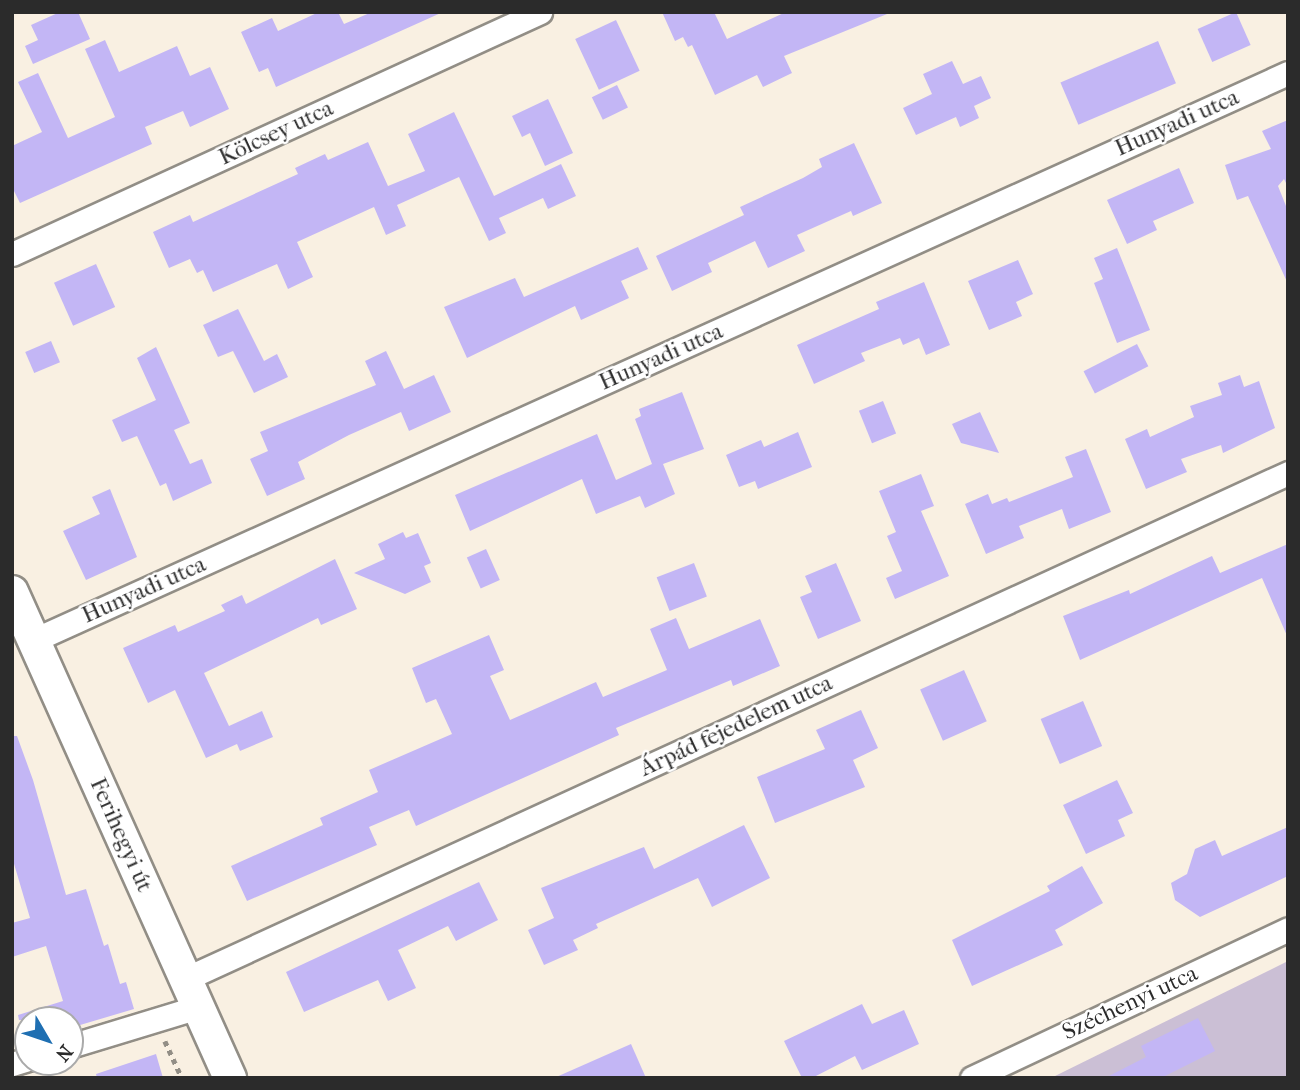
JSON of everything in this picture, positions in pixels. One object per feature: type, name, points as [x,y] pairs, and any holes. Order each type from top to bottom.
[{"type":"main road","name":"Ferihegyi út","points":[[12,592],[230,1078]]},
{"type":"street","name":"Kölcsey utca","points":[[12,254],[540,12]]},
{"type":"street","name":"Hunyadi utca","points":[[34,640],[1288,73]]},
{"type":"street","name":"Árpád fejedelem utca","points":[[185,979],[1288,473]]},
{"type":"street","name":"Széchenyi utca","points":[[971,1078],[1288,929]]},
{"type":"street","points":[[84,1042],[198,1007]]},
{"type":"path","points":[[155,1021],[182,1078]]},
{"type":"shaded area","points":[[1288,961],[1288,1078],[1051,1078]]},
{"type":"building","points":[[60,12],[78,12],[90,39],[33,64],[25,46],[38,40],[31,25]]},
{"type":"building","points":[[319,12],[338,12],[344,24],[372,12],[443,12],[276,87],[268,68],[259,72],[241,32],[272,18],[278,31]]},
{"type":"building","points":[[662,12],[714,12],[727,39],[786,12],[892,12],[784,56],[792,73],[763,87],[757,75],[715,95],[692,45],[688,47],[683,37],[675,41]]},
{"type":"building","points":[[1236,12],[1251,45],[1212,62],[1198,29]]},
{"type":"building","points":[[616,20],[640,71],[599,90],[575,39]]},
{"type":"building","points":[[105,40],[119,72],[177,46],[190,76],[210,67],[229,109],[190,127],[183,111],[145,127],[152,144],[20,203],[12,187],[12,146],[42,132],[18,82],[38,73],[68,138],[115,117],[85,49]]},
{"type":"building","points":[[1158,41],[1176,83],[1078,125],[1060,82]]},
{"type":"building","points":[[952,61],[963,84],[981,76],[991,98],[974,106],[979,118],[960,127],[956,117],[916,135],[903,108],[932,94],[923,74]]},
{"type":"building","points":[[617,85],[628,107],[603,120],[592,97]]},
{"type":"building","points":[[548,99],[573,153],[545,166],[530,133],[522,137],[512,116]]},
{"type":"building","points":[[454,112],[494,196],[561,164],[576,196],[548,209],[543,198],[499,218],[506,233],[489,241],[459,177],[397,205],[406,226],[386,235],[374,207],[297,242],[313,277],[288,289],[277,264],[213,292],[203,270],[197,273],[190,259],[169,268],[153,232],[190,215],[193,222],[298,174],[295,168],[325,154],[328,160],[368,142],[388,186],[425,171],[408,134]]},
{"type":"building","points":[[1288,120],[1288,187],[1284,179],[1278,186],[1288,211],[1288,284],[1248,196],[1237,200],[1225,165],[1271,149],[1262,131]]},
{"type":"building","points":[[854,143],[882,203],[853,216],[851,211],[797,235],[805,251],[768,268],[755,241],[708,263],[712,272],[672,291],[656,256],[744,215],[740,207],[803,178],[822,167],[819,159]]},
{"type":"building","points":[[1179,168],[1194,203],[1153,221],[1157,230],[1127,244],[1107,200]]},
{"type":"building","points":[[638,247],[648,269],[621,281],[629,298],[581,320],[575,306],[467,358],[444,307],[515,278],[524,297]]},
{"type":"building","points":[[1117,248],[1150,330],[1117,343],[1094,283],[1103,279],[1094,258]]},
{"type":"building","points":[[1018,260],[1033,294],[1016,302],[1022,316],[989,330],[968,281]]},
{"type":"building","points":[[96,264],[115,307],[73,326],[54,283]]},
{"type":"building","points":[[924,282],[950,345],[926,355],[919,338],[903,345],[900,338],[861,353],[865,361],[814,384],[797,345],[879,309],[876,302]]},
{"type":"building","points":[[238,309],[264,361],[277,354],[288,377],[254,393],[233,351],[218,357],[203,325]]},
{"type":"building","points":[[51,341],[60,362],[34,373],[25,352]]},
{"type":"building","points":[[1137,344],[1148,366],[1095,394],[1084,371]]},
{"type":"building","points":[[156,347],[190,423],[174,430],[190,464],[202,459],[212,483],[173,501],[166,483],[160,486],[137,436],[122,442],[112,420],[156,400],[137,358]]},
{"type":"building","points":[[386,351],[404,389],[434,375],[451,412],[409,431],[401,412],[349,435],[298,462],[305,479],[267,496],[250,459],[268,451],[260,432],[376,385],[365,361]]},
{"type":"building","points":[[1240,375],[1244,387],[1259,381],[1275,428],[1223,453],[1221,445],[1181,459],[1187,472],[1146,489],[1125,439],[1147,429],[1150,437],[1194,417],[1190,406],[1222,395],[1218,383]]},
{"type":"building","points":[[682,392],[704,449],[663,464],[675,494],[645,508],[640,496],[596,514],[582,479],[470,531],[455,495],[597,434],[616,480],[652,464],[635,419],[641,416],[639,409]]},
{"type":"building","points":[[883,401],[896,433],[872,443],[859,411]]},
{"type":"building","points":[[980,412],[999,453],[961,443],[952,424]]},
{"type":"building","points":[[798,432],[812,467],[758,489],[755,481],[739,487],[726,455],[761,440],[764,447]]},
{"type":"building","points":[[1086,449],[1111,512],[1069,529],[1062,509],[1019,526],[1024,538],[986,554],[965,504],[988,494],[992,504],[1007,498],[1009,502],[1073,477],[1065,457]]},
{"type":"building","points":[[921,474],[934,506],[921,511],[949,576],[895,599],[886,578],[902,571],[887,536],[896,532],[879,491]]},
{"type":"building","points":[[110,489],[137,557],[86,580],[63,531],[100,514],[92,497]]},
{"type":"building","points":[[403,532],[406,538],[418,533],[431,563],[424,566],[431,582],[405,594],[354,573],[385,559],[378,544]]},
{"type":"building","points":[[1288,544],[1288,638],[1262,578],[1080,660],[1063,616],[1129,590],[1130,594],[1212,556],[1220,573]]},
{"type":"building","points":[[486,549],[500,580],[481,589],[467,558]]},
{"type":"building","points":[[335,559],[357,609],[321,625],[318,618],[204,673],[229,726],[262,711],[273,737],[240,751],[237,744],[206,758],[175,690],[148,703],[123,648],[175,625],[178,632],[225,611],[221,605],[242,595],[246,604]]},
{"type":"building","points":[[694,563],[707,597],[670,611],[657,577]]},
{"type":"building","points":[[836,563],[861,621],[818,639],[800,597],[812,592],[805,576]]},
{"type":"building","points":[[676,618],[689,649],[760,619],[780,666],[733,686],[731,680],[616,728],[619,735],[416,826],[409,810],[369,827],[377,845],[247,901],[231,866],[323,825],[320,818],[378,792],[369,770],[452,734],[436,699],[426,703],[412,668],[489,635],[504,670],[490,676],[510,720],[596,682],[603,697],[667,670],[650,629]]},
{"type":"building","points":[[964,670],[987,721],[943,741],[920,690]]},
{"type":"building","points":[[1083,701],[1102,746],[1060,764],[1041,719]]},
{"type":"building","points":[[861,710],[878,748],[853,760],[865,787],[775,823],[757,777],[825,749],[816,730]]},
{"type":"building","points":[[12,736],[17,736],[33,780],[66,895],[86,889],[104,946],[108,944],[120,984],[126,982],[134,1009],[84,1024],[84,1006],[47,1006],[63,1001],[46,946],[12,957],[12,923],[30,918],[12,857]]},
{"type":"building","points":[[1117,780],[1133,813],[1118,820],[1125,836],[1086,854],[1063,805]]},
{"type":"building","points":[[744,825],[770,878],[712,907],[698,878],[596,924],[598,928],[573,940],[578,950],[544,965],[528,930],[554,918],[541,888],[644,847],[654,869]]},
{"type":"building","points":[[1288,827],[1288,876],[1200,917],[1175,900],[1171,883],[1187,874],[1195,849],[1215,840],[1222,856]]},
{"type":"building","points":[[1082,866],[1103,903],[1055,930],[1063,945],[972,986],[952,940],[1050,891],[1047,886]]},
{"type":"building","points":[[479,882],[498,920],[456,941],[448,926],[398,950],[416,988],[388,1001],[378,980],[304,1012],[286,972]]},
{"type":"building","points":[[862,1004],[872,1024],[904,1010],[919,1044],[862,1070],[855,1056],[812,1078],[802,1078],[784,1041]]},
{"type":"building","points":[[1198,1018],[1215,1051],[1161,1078],[1105,1078],[1146,1057],[1141,1046]]},
{"type":"building","points":[[631,1044],[646,1078],[554,1078]]},
{"type":"building","points":[[156,1054],[163,1078],[97,1078],[96,1074]]}]
